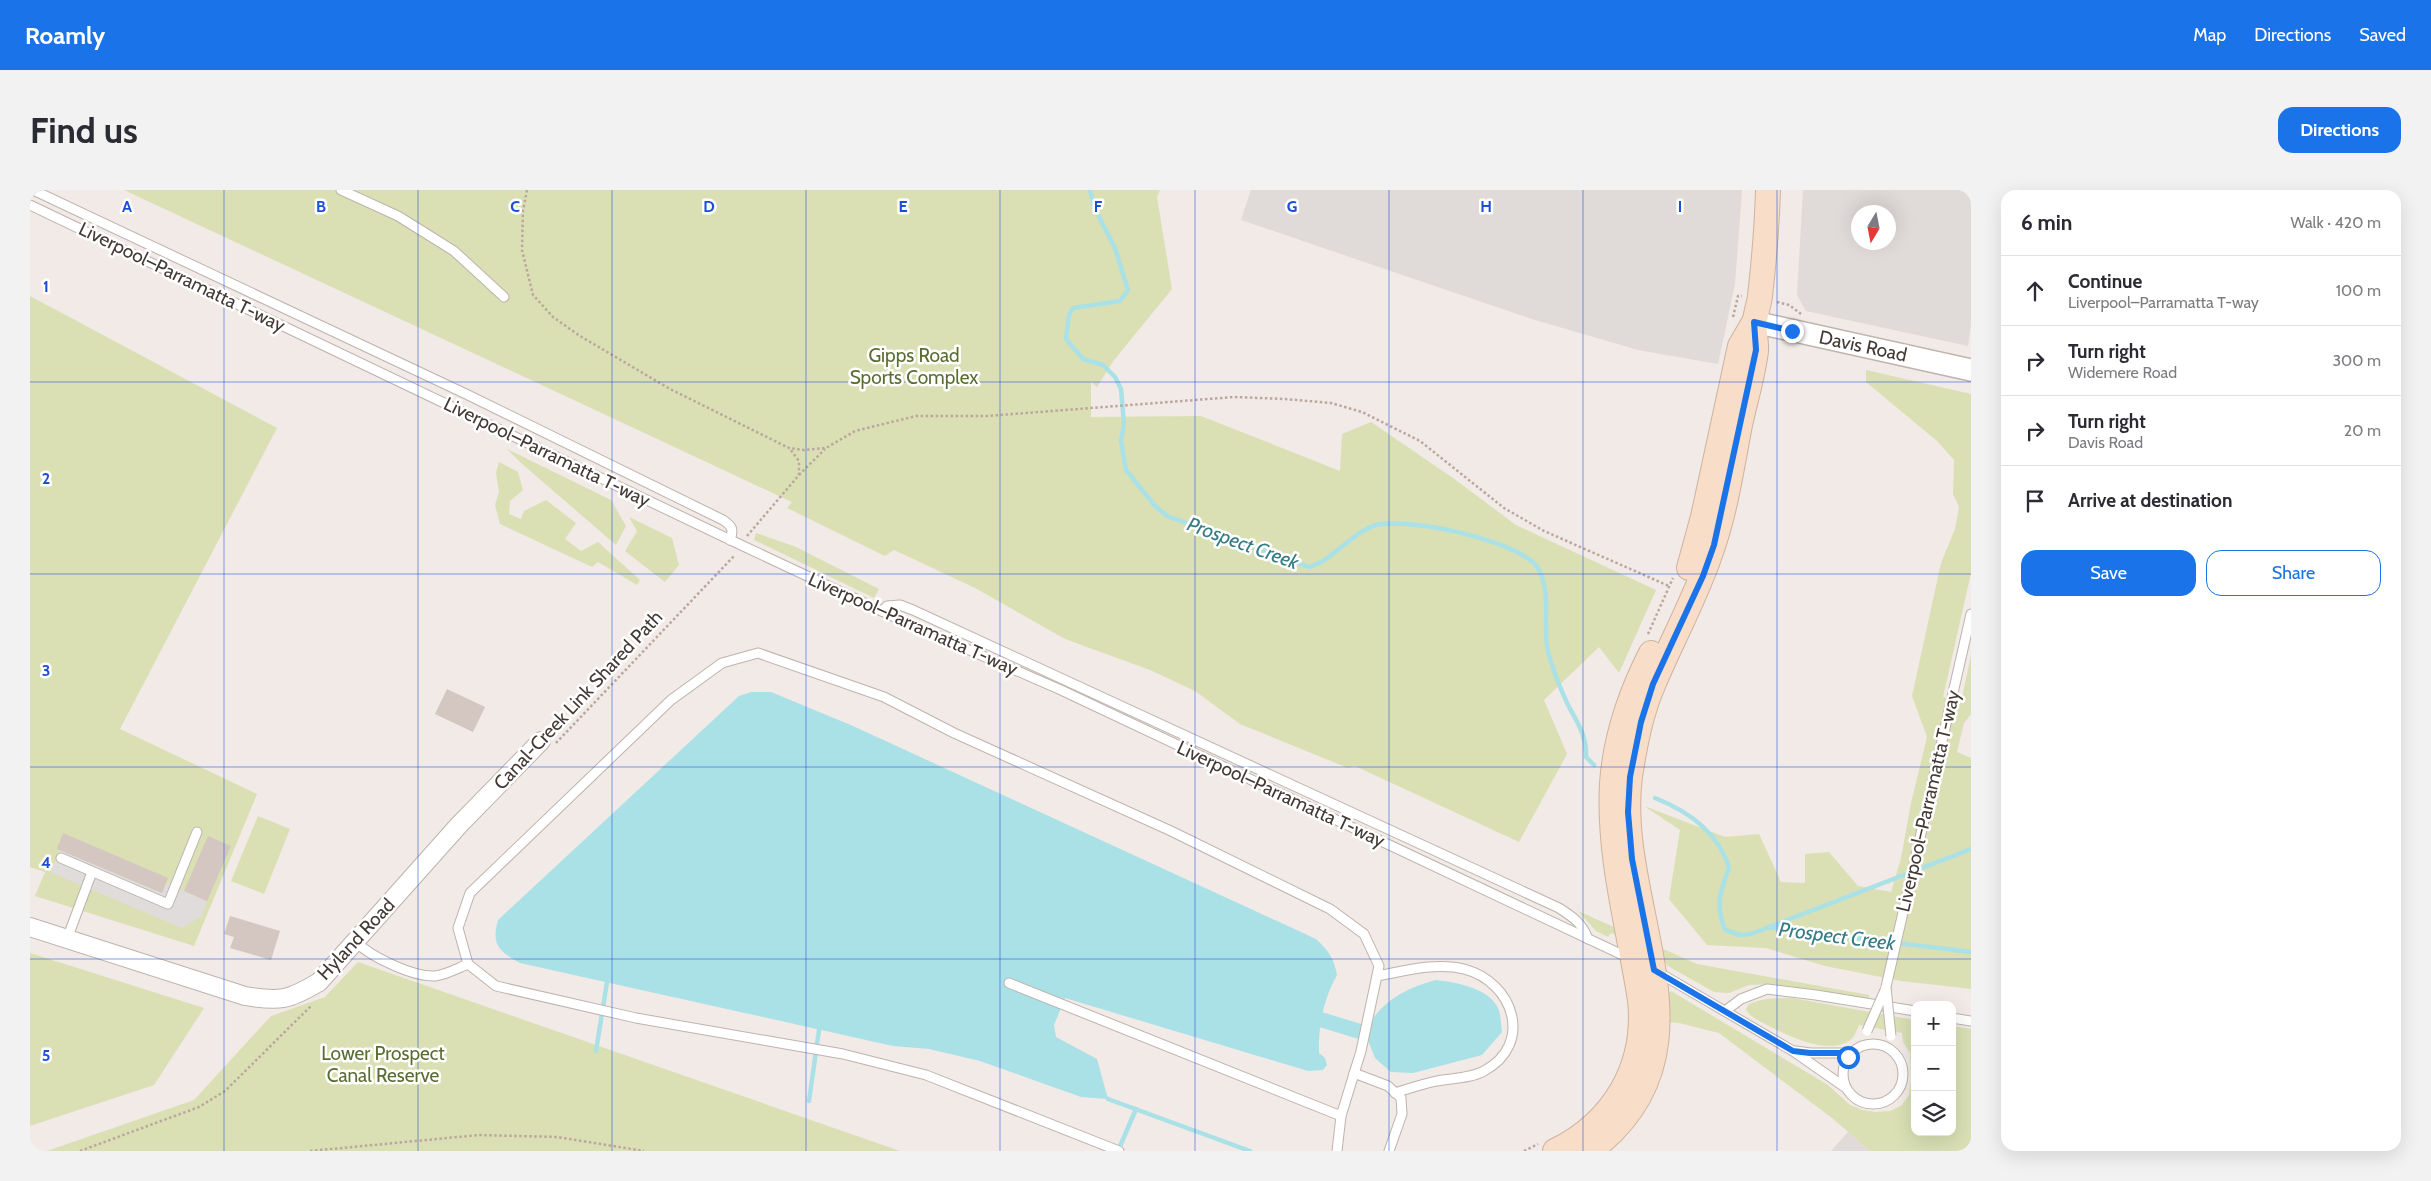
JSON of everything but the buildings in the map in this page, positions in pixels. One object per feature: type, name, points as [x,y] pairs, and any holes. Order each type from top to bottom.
[{"type":"main road","points":[[1590,1151],[1610,1134],[1626,1115],[1641,1092],[1656,1048],[1659,1025],[1642,955],[1632,901],[1632,859],[1612,784],[1618,746],[1639,700],[1696,548],[1740,346],[1754,322],[1760,299],[1768,190]]},
{"type":"main road","points":[[1548,1147],[1578,1138],[1600,1120],[1622,1092],[1632,1072],[1639,1046],[1642,1019],[1642,955]]},
{"type":"street","name":"Davis Road","points":[[1754,322],[1971,370]]},
{"type":"street","name":"Hyland Road","points":[[30,927],[245,996],[272,1000],[296,996],[319,982],[459,824],[546,744]]},
{"type":"lane","points":[[33,190],[466,394],[723,520],[734,531],[730,540]]},
{"type":"lane","points":[[341,190],[398,216],[454,251],[504,297]]},
{"type":"lane","name":"Liverpool–Parramatta T-way","points":[[30,205],[882,611],[1061,690],[1588,939],[1642,955],[1725,1011],[1793,1051],[1846,1088]]},
{"type":"lane","points":[[882,611],[887,606],[896,604],[913,610],[1276,776],[1559,908],[1574,917],[1584,927],[1588,939]]},
{"type":"lane","name":"Liverpool–Parramatta T-way","points":[[1793,1051],[1810,1053],[1854,1050],[1867,1032],[1886,987],[1971,614]]},
{"type":"lane","points":[[1119,1151],[926,1075],[843,1054],[636,1018],[496,986],[468,964],[458,928],[470,893],[670,700],[722,663],[758,653],[884,697],[954,733],[1171,831],[1330,909],[1364,934],[1379,966],[1354,1073],[1341,1116],[1337,1151]]},
{"type":"lane","points":[[61,858],[168,904],[197,832]]},
{"type":"lane","points":[[66,939],[92,872]]},
{"type":"lane","points":[[356,942],[362,948],[389,963],[418,973],[435,976],[468,964]]},
{"type":"lane","points":[[1377,976],[1432,966],[1464,969],[1486,979],[1504,994],[1515,1027],[1508,1051],[1483,1072],[1430,1082],[1395,1093]]},
{"type":"lane","points":[[1009,983],[1341,1116]]},
{"type":"lane","name":"Liverpool–Parramatta T-way","points":[[1886,987],[1891,1036],[1900,1060]]},
{"type":"lane","points":[[1725,1011],[1740,999],[1767,989],[1911,1010]]},
{"type":"lane","points":[[1956,1019],[1971,1021]]},
{"type":"lane","points":[[1864,1045],[1879,1045],[1894,1053],[1904,1067],[1903,1082],[1895,1096],[1880,1103],[1865,1102],[1858,1100],[1846,1088],[1845,1064],[1854,1050],[1864,1045]]},
{"type":"lane","points":[[1354,1073],[1388,1086],[1401,1098],[1402,1114],[1389,1151]]},
{"type":"path","points":[[527,190],[523,211],[522,250],[533,295],[553,317],[580,336],[670,389],[789,448],[804,450],[826,448]]},
{"type":"path","points":[[746,538],[752,528],[799,475],[826,448],[855,431],[916,416],[987,416],[1234,397],[1285,399],[1331,404],[1362,412],[1420,441],[1504,508],[1544,532],[1669,586]]},
{"type":"path","points":[[789,448],[799,461],[799,475]]},
{"type":"path","name":"Canal-Creek Link Shared Path","points":[[546,744],[731,562],[737,552]]},
{"type":"path","points":[[80,1151],[169,1120],[200,1107],[218,1095],[310,1009],[314,1000]]},
{"type":"path","points":[[310,1151],[479,1135],[557,1137],[644,1151]]},
{"type":"path","points":[[1524,1151],[1548,1147]]},
{"type":"shaded area","points":[[1251,190],[1742,190],[1735,284],[1718,364],[1638,350],[1532,319],[1241,220]]},
{"type":"shaded area","points":[[1803,190],[1971,190],[1971,324],[1968,346],[1806,311],[1797,295]]},
{"type":"shaded area","points":[[60,850],[162,893],[166,882],[207,901],[202,916],[182,928],[50,872]]},
{"type":"shaded area","points":[[1848,1132],[1870,1151],[1831,1151]]},
{"type":"green space","name":"Gipps Road Sports Complex","points":[[124,190],[1160,190],[1157,197],[1172,289],[1114,360],[1097,387],[1091,382],[1091,417],[1201,416],[1340,471],[1342,434],[1371,422],[1453,478],[1516,525],[1656,590],[1619,673],[1599,647],[1544,700],[1567,754],[1519,842],[1355,766],[1348,768],[1240,724],[1195,691],[1150,670],[1065,639],[975,588],[894,550],[885,556],[787,508],[792,502]]},
{"type":"green space","points":[[30,296],[277,428],[120,729],[257,794],[194,946],[35,896],[45,872],[30,867]]},
{"type":"green space","points":[[1866,370],[1971,394],[1971,573],[1943,697],[1961,702],[1971,655],[1971,714],[1964,723],[1957,752],[1971,758],[1971,989],[1901,981],[1825,966],[1766,948],[1707,945],[1669,899],[1680,830],[1644,806],[1725,837],[1759,834],[1781,882],[1805,883],[1805,854],[1829,852],[1858,886],[1891,892],[1901,858],[1911,803],[1927,737],[1912,696],[1941,563],[1955,529],[1959,507],[1953,494],[1954,460],[1937,441],[1866,382]]},
{"type":"green space","points":[[507,449],[611,500],[626,526],[616,545],[521,463]]},
{"type":"green space","points":[[499,462],[518,472],[523,490],[510,501],[509,514],[521,519],[524,511],[546,500],[576,523],[565,539],[581,551],[598,542],[640,580],[637,585],[598,562],[592,567],[500,524],[495,505],[499,492],[496,473]]},
{"type":"green space","points":[[629,517],[672,538],[679,565],[665,582],[625,551],[637,531]]},
{"type":"green space","points":[[756,533],[796,547],[879,589],[874,598],[754,540]]},
{"type":"green space","points":[[258,816],[290,829],[264,894],[231,881]]},
{"type":"green space","points":[[1578,911],[1697,964],[1869,995],[1869,999],[1770,984],[1749,985],[1729,993],[1714,992],[1668,966],[1659,954],[1611,933],[1608,937],[1596,931]]},
{"type":"green space","points":[[30,953],[204,1008],[154,1085],[30,1126]]},
{"type":"green space","name":"Lower Prospect Canal Reserve","points":[[358,962],[900,1151],[47,1151],[194,1100],[271,1016],[325,997]]},
{"type":"green space","points":[[1671,991],[1828,1085],[1850,1105],[1863,1110],[1875,1112],[1890,1111],[1901,1106],[1909,1095],[1911,1080],[1911,1136],[1956,1136],[1956,1027],[1971,1029],[1971,1151],[1870,1151],[1832,1118],[1719,1033],[1679,1023],[1667,1022],[1666,994]]},
{"type":"green space","points":[[1775,998],[1792,998],[1911,1019],[1911,1080],[1910,1053],[1903,1042],[1902,1033],[1859,1025],[1854,1036],[1849,1041],[1840,1045],[1818,1045],[1796,1039],[1752,1017],[1746,1009],[1748,1005],[1759,1001]]},
{"type":"water","points":[[751,692],[771,692],[853,726],[1316,939],[1330,955],[1337,975],[1325,1003],[1320,1033],[1319,1053],[1325,1058],[1327,1065],[1323,1070],[1308,1071],[1065,998],[1054,1025],[1056,1037],[1097,1059],[1108,1099],[1081,1097],[980,1061],[929,1049],[893,1046],[520,963],[502,951],[496,941],[498,920],[739,696]]},
{"type":"water","points":[[1436,980],[1462,984],[1487,995],[1498,1008],[1502,1032],[1482,1055],[1413,1073],[1391,1072],[1375,1058],[1365,1033],[1377,1013],[1394,998],[1414,987]]},
{"type":"waterway","name":"Prospect Creek","points":[[1090,190],[1095,209],[1115,248],[1128,290],[1120,301],[1073,308],[1069,315],[1066,339],[1083,359],[1103,365],[1115,377],[1121,389],[1124,424],[1121,441],[1126,470],[1155,506],[1167,516],[1309,567],[1327,558],[1367,529],[1376,525],[1391,523],[1438,528],[1464,534],[1489,541],[1529,559],[1539,570],[1543,580],[1546,600],[1546,642],[1554,672],[1583,736],[1586,757],[1594,765]]},
{"type":"waterway","name":"Prospect Creek","points":[[1655,798],[1679,809],[1700,825],[1724,855],[1729,867],[1720,898],[1720,913],[1725,930],[1740,935],[1751,934],[1971,849]]},
{"type":"waterway","name":"Prospect Creek","points":[[1768,927],[1971,952]]},
{"type":"waterway","points":[[596,1051],[607,982]]},
{"type":"waterway","points":[[1322,1020],[1365,1033]]},
{"type":"waterway","points":[[809,1101],[819,1030]]},
{"type":"waterway","points":[[1108,1099],[1250,1151]]},
{"type":"waterway","points":[[1118,1151],[1136,1109]]},
{"type":"route","points":[[1792,331],[1754,322],[1756,350],[1714,545],[1703,576],[1653,684],[1641,722],[1630,777],[1628,812],[1632,859],[1654,970],[1793,1051],[1851,1053],[1848,1057]]}]
